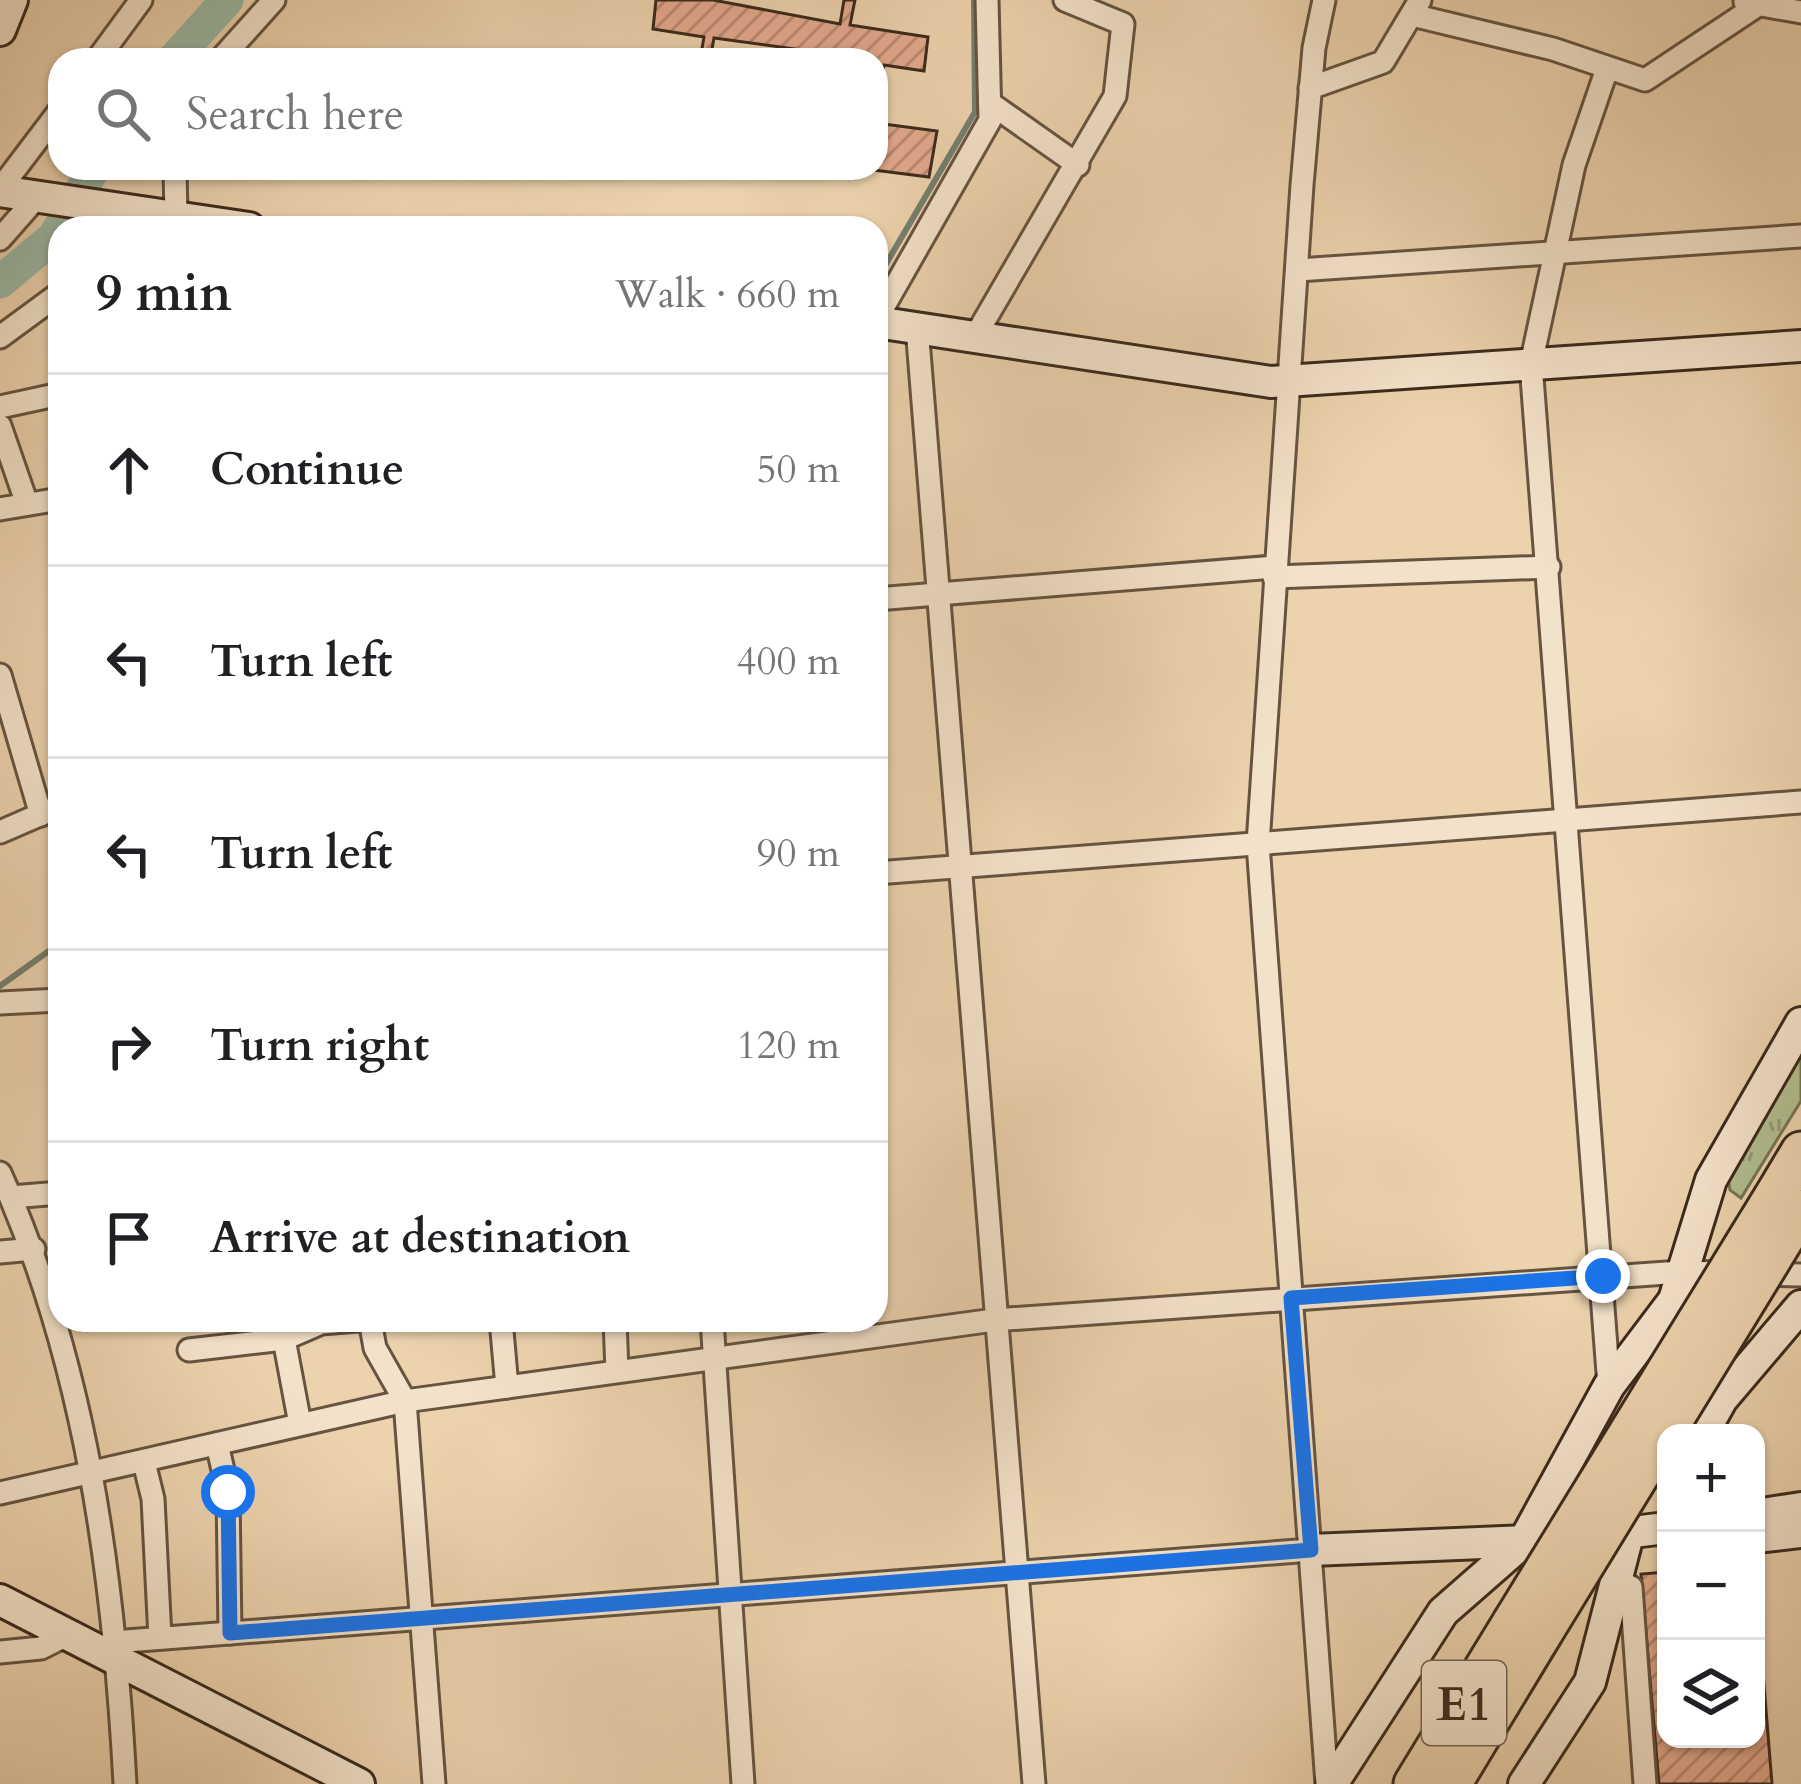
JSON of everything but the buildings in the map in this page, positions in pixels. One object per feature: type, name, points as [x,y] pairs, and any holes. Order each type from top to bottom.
[{"type":"highway","name":"E1","points":[[1414,1784],[1527,1629],[1787,1204],[1801,1152]]},
{"type":"highway","name":"E1","points":[[1450,1784],[1527,1629]]},
{"type":"street","points":[[0,30],[12,0]]},
{"type":"street","points":[[106,48],[141,0]]},
{"type":"street","points":[[231,48],[274,0]]},
{"type":"street","points":[[888,300],[990,120],[986,0]]},
{"type":"street","points":[[976,335],[1115,96],[1123,25],[1065,0]]},
{"type":"street","points":[[1324,0],[1310,88],[1258,844],[1330,1784]]},
{"type":"street","points":[[1310,88],[1383,62],[1416,7],[1645,80],[1749,2],[1801,11]]},
{"type":"street","points":[[1607,69],[1574,165],[1531,364],[1609,1386]]},
{"type":"street","points":[[990,103],[1078,165]]},
{"type":"street","points":[[48,126],[0,190],[112,216]]},
{"type":"street","points":[[175,180],[176,216]]},
{"type":"street","points":[[0,239],[37,197]]},
{"type":"street","points":[[1298,271],[1801,236]]},
{"type":"street","points":[[0,337],[48,302]]},
{"type":"street","points":[[888,323],[1292,381],[1801,346]]},
{"type":"street","points":[[917,327],[1034,1784]]},
{"type":"street","points":[[0,406],[48,396]]},
{"type":"street","points":[[0,426],[27,504]]},
{"type":"street","points":[[0,509],[48,501]]},
{"type":"street","points":[[888,598],[1274,572],[1549,567]]},
{"type":"street","points":[[0,675],[48,802]]},
{"type":"street","points":[[888,873],[1801,802]]},
{"type":"street","points":[[0,832],[48,811]]},
{"type":"street","points":[[0,1003],[48,1001]]},
{"type":"street","points":[[1330,1784],[1443,1612],[1524,1541],[1609,1386],[1674,1300],[1711,1180],[1801,1023]]},
{"type":"street","points":[[0,1173],[48,1294]]},
{"type":"street","points":[[11,1197],[48,1194]]},
{"type":"street","points":[[0,1252],[34,1249]]},
{"type":"street","points":[[0,1493],[406,1401],[994,1320],[1681,1271],[1801,1275]]},
{"type":"street","points":[[1708,1424],[1722,1399],[1801,1306]]},
{"type":"street","points":[[59,1332],[94,1474],[116,1652],[124,1784]]},
{"type":"street","points":[[189,1350],[284,1340],[301,1332]]},
{"type":"street","points":[[372,1332],[375,1348],[406,1401],[434,1784]]},
{"type":"street","points":[[502,1332],[507,1387]]},
{"type":"street","points":[[616,1332],[617,1371]]},
{"type":"street","points":[[713,1332],[743,1784]]},
{"type":"street","points":[[284,1340],[299,1424]]},
{"type":"street","points":[[217,1444],[228,1492],[230,1633]]},
{"type":"street","points":[[144,1462],[153,1499],[160,1638]]},
{"type":"street","points":[[1765,1514],[1801,1508]]},
{"type":"street","points":[[116,1652],[160,1638],[422,1617],[1311,1550],[1653,1531]]},
{"type":"street","points":[[1525,1784],[1590,1682],[1617,1579],[1653,1531]]},
{"type":"street","points":[[1765,1536],[1801,1532]]},
{"type":"street","points":[[1617,1579],[1630,1587],[1645,1784]]},
{"type":"street","points":[[0,1600],[67,1635],[116,1652],[358,1784]]},
{"type":"street","points":[[0,1652],[40,1648],[67,1635]]},
{"type":"green space","points":[[1801,1050],[1801,1101],[1741,1198],[1730,1190],[1727,1173]]},
{"type":"waterway","points":[[184,48],[227,0]]},
{"type":"waterway","points":[[888,261],[975,112],[974,0]]},
{"type":"waterway","points":[[66,216],[87,180]]},
{"type":"waterway","points":[[0,282],[48,242]]},
{"type":"waterway","points":[[0,986],[48,952]]},
{"type":"route","points":[[228,1492],[230,1633],[1311,1550],[1291,1298],[1603,1276]]}]
